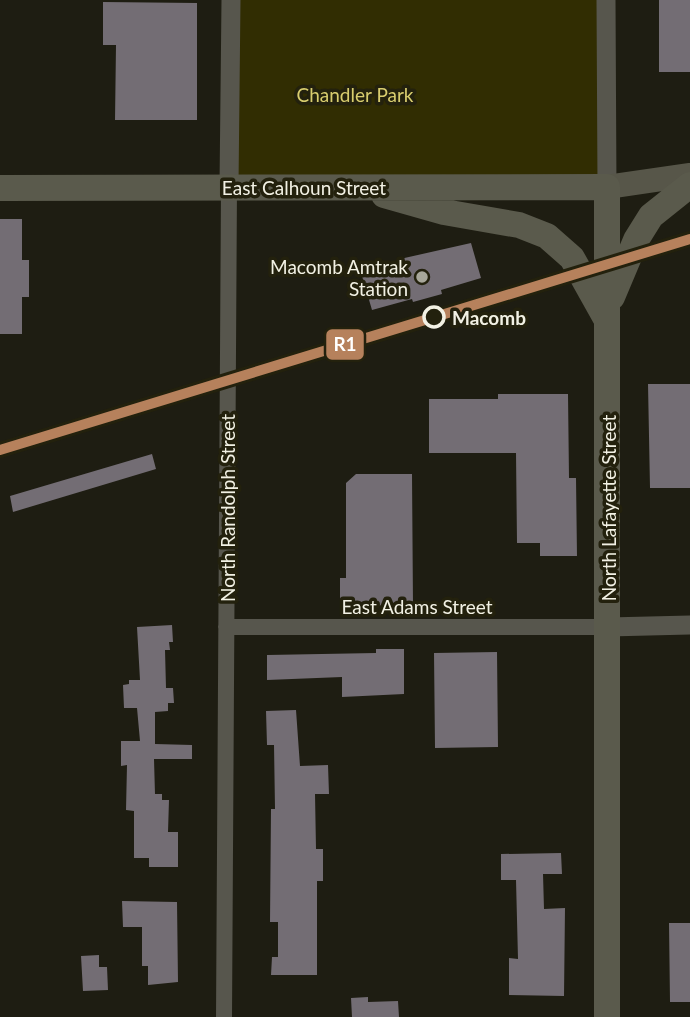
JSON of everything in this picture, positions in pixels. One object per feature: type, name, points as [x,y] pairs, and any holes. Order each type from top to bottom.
[{"type":"highway","points":[[0,181],[37,188]]},
{"type":"highway","points":[[607,315],[636,240],[651,216],[690,184]]},
{"type":"highway","name":"East Calhoun Street","points":[[0,188],[229,186],[365,190],[415,187],[607,187]]},
{"type":"highway","name":"North Lafayette Street","points":[[607,187],[607,1017]]},
{"type":"highway","points":[[365,190],[444,212],[519,225],[547,236],[572,258],[607,315]]},
{"type":"main road","points":[[607,187],[690,175]]},
{"type":"street","name":"North Randolph Street","points":[[223,1017],[231,0]]},
{"type":"street","name":"North Lafayette Street","points":[[606,0],[607,187]]},
{"type":"street","points":[[608,627],[690,625]]},
{"type":"street","name":"East Adams Street","points":[[226,627],[608,627]]},
{"type":"green space","name":"Chandler Park","points":[[231,0],[606,0],[607,187],[229,186]]},
{"type":"building","points":[[659,0],[690,0],[690,72],[659,72]]},
{"type":"building","points":[[103,2],[197,3],[197,120],[115,120],[116,45],[103,45]]},
{"type":"building","points":[[0,219],[22,219],[22,260],[29,260],[29,297],[22,297],[22,334],[0,334]]},
{"type":"building","name":"Macomb Amtrak Station","points":[[471,243],[481,278],[441,290],[442,294],[372,310],[362,276],[401,264],[400,259]]},
{"type":"building","points":[[648,384],[690,384],[690,488],[650,488]]},
{"type":"building","points":[[498,394],[568,394],[569,478],[576,478],[577,556],[540,556],[540,543],[517,543],[516,453],[429,453],[429,399],[498,399]]},
{"type":"building","points":[[152,454],[156,469],[13,512],[10,496]]},
{"type":"building","points":[[356,474],[412,474],[413,605],[340,606],[340,578],[346,578],[346,483]]},
{"type":"building","points":[[172,625],[173,642],[169,642],[170,650],[165,650],[166,688],[173,688],[174,703],[168,703],[168,711],[155,712],[155,744],[192,745],[192,759],[154,759],[155,794],[162,794],[162,800],[169,800],[168,832],[178,832],[178,867],[149,867],[149,858],[134,858],[134,811],[126,810],[127,765],[121,766],[121,741],[140,741],[137,708],[124,708],[123,685],[129,684],[129,680],[140,680],[137,627]]},
{"type":"building","points":[[376,649],[404,649],[404,694],[342,697],[342,677],[267,680],[267,655],[376,653]]},
{"type":"building","points":[[497,652],[498,747],[435,748],[434,653]]},
{"type":"building","points":[[296,710],[300,766],[328,765],[329,794],[315,794],[316,849],[323,849],[323,881],[317,881],[317,975],[271,975],[272,957],[278,957],[278,922],[270,922],[271,809],[275,809],[274,745],[267,745],[266,711]]},
{"type":"building","points":[[561,853],[562,874],[543,874],[544,909],[565,908],[564,996],[509,995],[509,958],[518,959],[516,880],[501,880],[501,854]]},
{"type":"building","points":[[122,901],[177,902],[178,982],[148,985],[148,966],[142,966],[142,927],[123,927]]},
{"type":"building","points":[[669,923],[690,923],[690,1002],[670,1002]]},
{"type":"building","points":[[99,955],[99,967],[107,967],[108,990],[83,991],[81,956]]},
{"type":"building","points":[[368,997],[368,1002],[398,1001],[399,1017],[352,1017],[351,998]]},
{"type":"transit line","name":"R1","points":[[0,450],[690,239]]},
{"type":"place","name":"Macomb Amtrak Station","points":[[422,277]]},
{"type":"place","name":"Macomb","points":[[434,317]]}]
